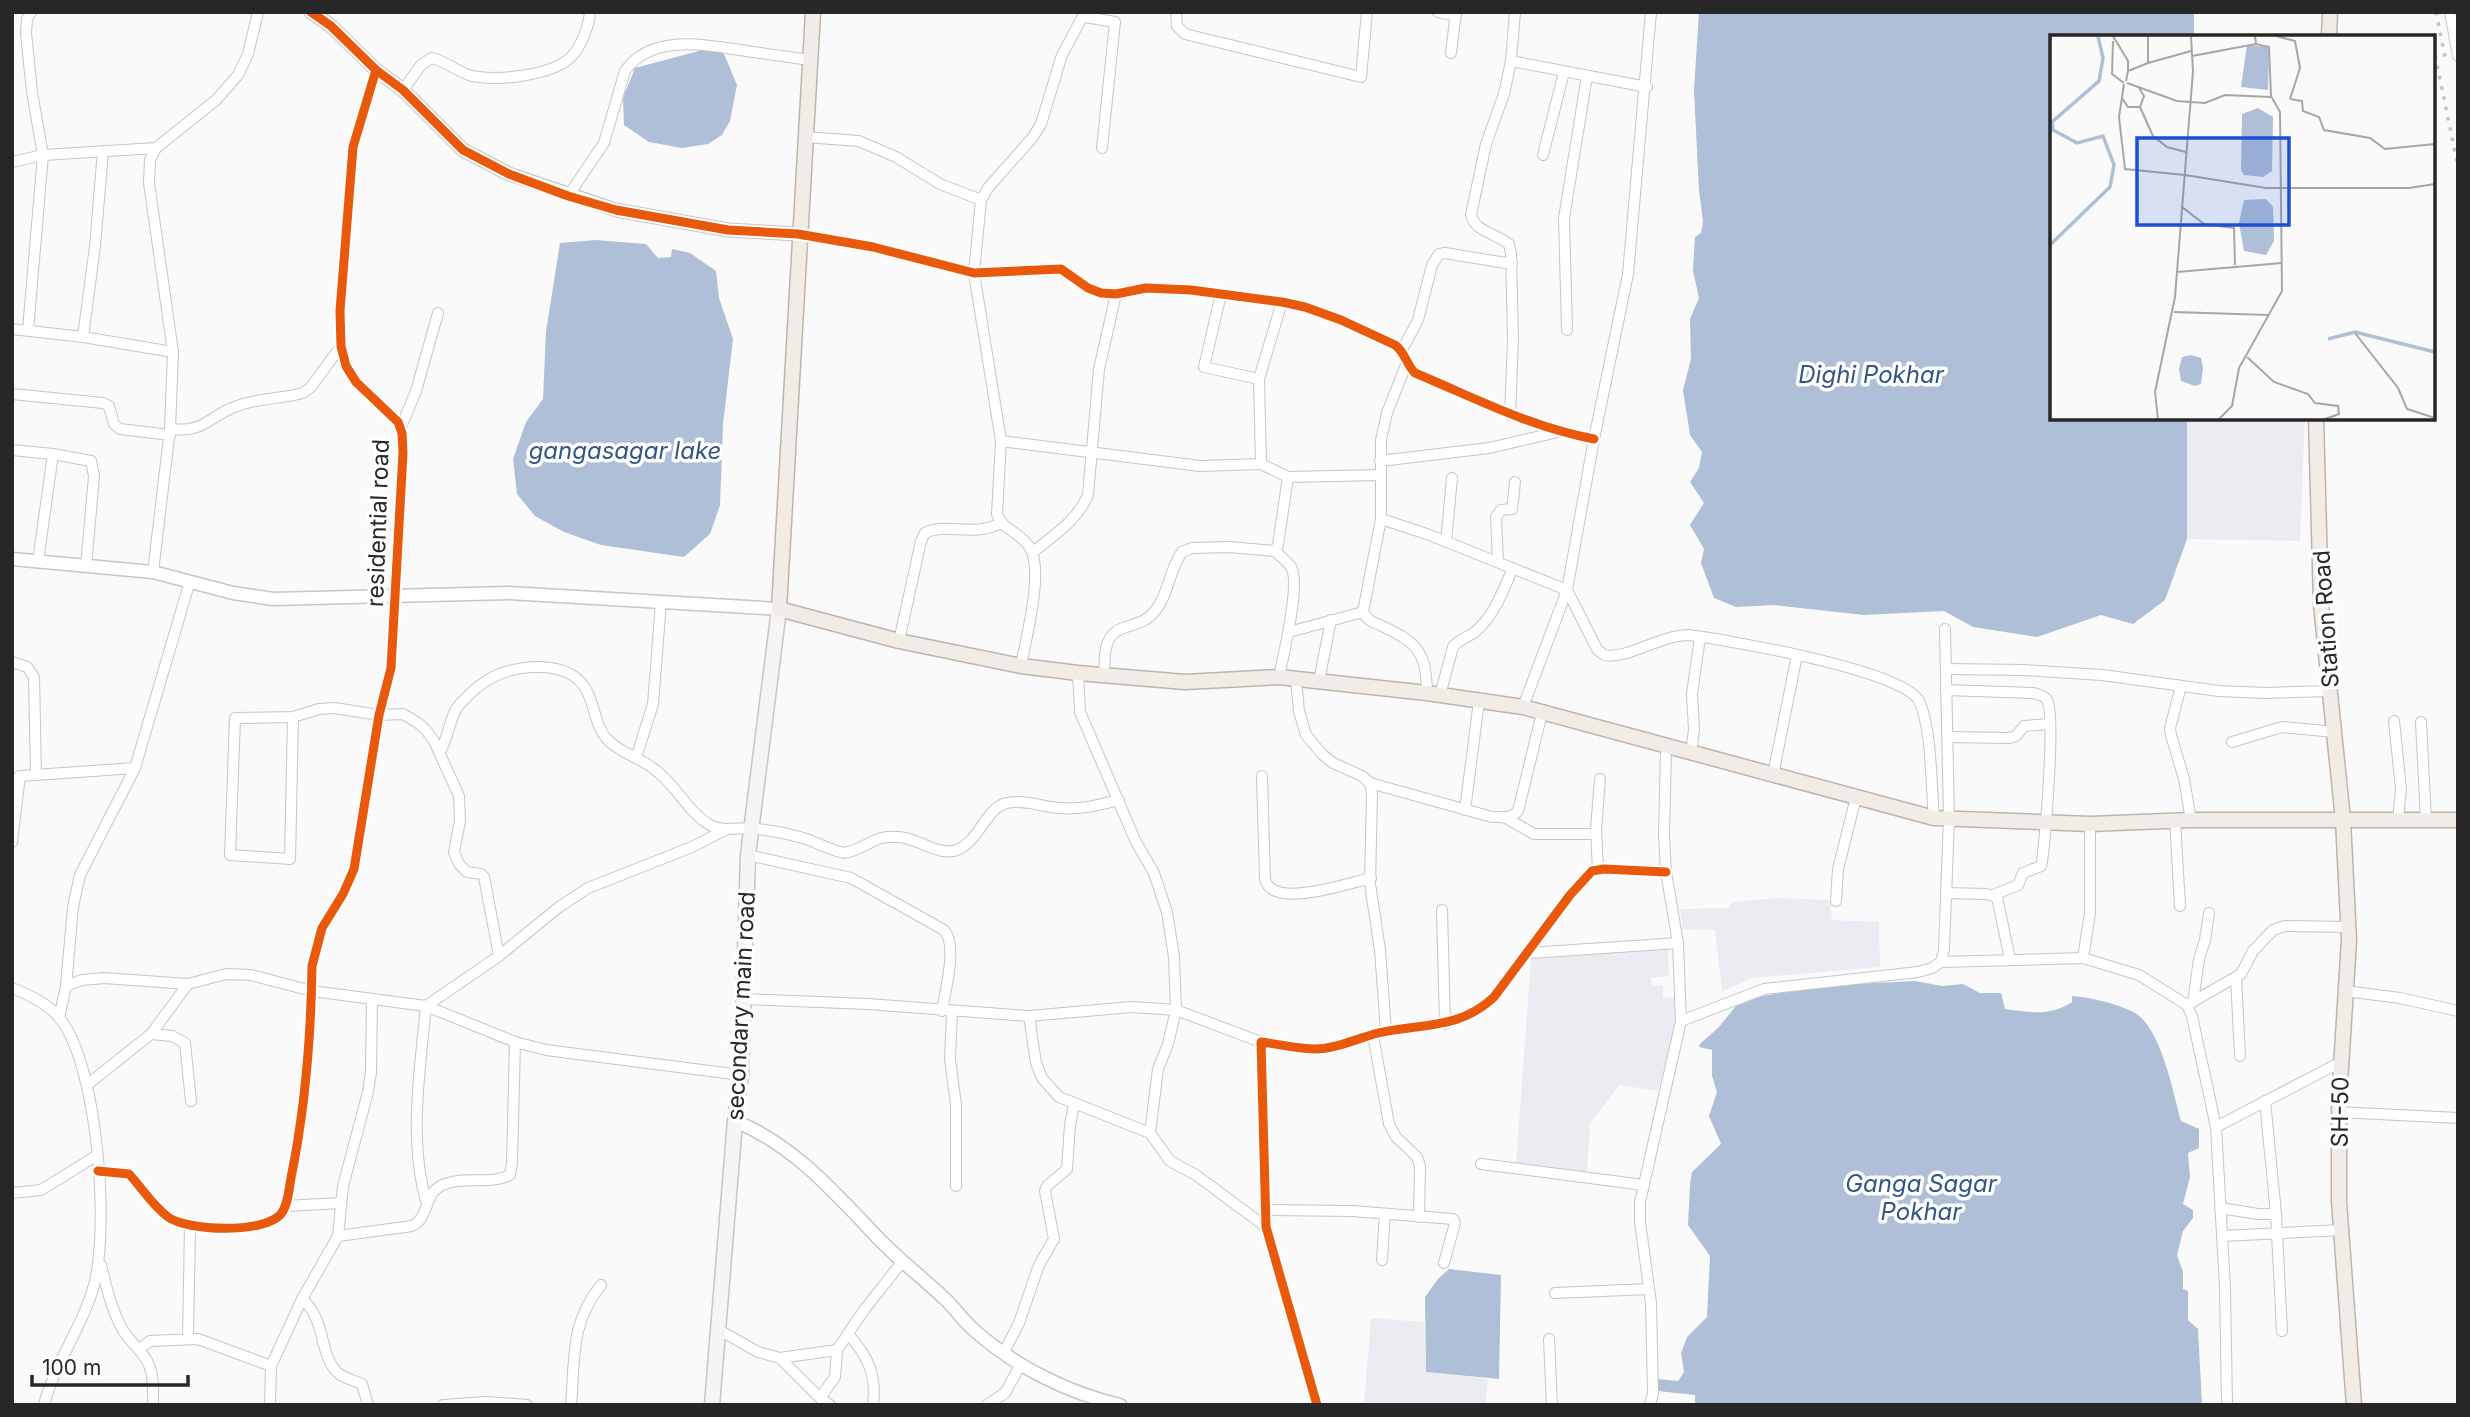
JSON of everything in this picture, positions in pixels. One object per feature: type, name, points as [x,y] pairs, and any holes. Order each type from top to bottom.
[{"type":"main road","points":[[813,12],[798,234],[779,609],[899,640],[1021,666],[1185,682],[1279,677],[1434,694],[1522,707],[1667,748],[1941,818],[2090,824],[2175,820],[2458,820]]},
{"type":"main road","points":[[2329,35],[2330,12]]},
{"type":"main road","name":"Station Road","points":[[2316,420],[2321,605],[2343,820]]},
{"type":"main road","name":"secondary main road","points":[[712,1405],[741,1075],[748,855],[779,609]]},
{"type":"main road","name":"SH-50","points":[[2343,820],[2348,927],[2339,1112],[2342,1230],[2354,1405]]},
{"type":"street","points":[[28,330],[43,155],[27,43],[26,26],[31,12]]},
{"type":"street","points":[[153,572],[170,432],[173,352],[149,183],[150,160],[156,148],[216,100],[238,75],[248,54],[258,12]]},
{"type":"street","points":[[311,12],[331,26],[376,70],[403,90],[463,150],[509,174],[568,196],[616,210],[727,230],[798,234],[873,247],[974,273],[1056,268],[1094,291],[1116,294],[1146,288],[1221,294],[1305,307],[1395,345],[1402,350],[1406,365],[1415,373],[1510,415],[1559,432],[1594,439]]},
{"type":"street","points":[[403,90],[421,65],[432,58],[471,75],[493,78],[546,70],[570,58],[576,51],[590,12]]},
{"type":"street","points":[[1176,12],[1177,26],[1185,34],[1361,77],[1367,12]]},
{"type":"street","points":[[1438,12],[1456,14],[1451,53]]},
{"type":"street","points":[[1510,415],[1513,340],[1512,264],[1509,244],[1479,228],[1472,221],[1471,215],[1486,144],[1504,94],[1511,61],[1515,12]]},
{"type":"street","points":[[1522,707],[1567,590],[1594,439],[1628,274],[1647,87],[1651,12]]},
{"type":"street","points":[[2450,12],[2458,56]]},
{"type":"street","points":[[1021,666],[1036,571],[1029,544],[1001,523],[996,506],[1001,441],[974,273],[981,200],[1041,124],[1062,55],[1085,15],[1115,22],[1102,148]]},
{"type":"street","points":[[568,196],[604,142],[625,71],[632,61],[662,47],[684,44],[711,44],[810,60]]},
{"type":"street","points":[[1511,61],[1647,87]]},
{"type":"street","name":"residential road","points":[[285,1206],[300,1132],[316,946],[322,928],[343,894],[354,869],[379,715],[391,668],[403,453],[401,427],[356,382],[346,366],[341,346],[340,311],[353,147],[376,70]]},
{"type":"street","points":[[1544,155],[1564,72]]},
{"type":"street","points":[[1567,330],[1564,218],[1587,76]]},
{"type":"street","points":[[805,137],[859,141],[896,157],[933,180],[981,200]]},
{"type":"street","points":[[12,162],[43,155],[156,148]]},
{"type":"street","points":[[83,337],[95,246],[103,151]]},
{"type":"street","points":[[1402,350],[1418,320],[1432,265],[1439,254],[1512,264]]},
{"type":"street","points":[[1033,552],[1068,524],[1083,506],[1088,495],[1099,369],[1116,294]]},
{"type":"street","points":[[1221,294],[1204,367],[1259,379]]},
{"type":"street","points":[[1261,464],[1259,379],[1282,302]]},
{"type":"street","points":[[401,427],[416,391],[438,313]]},
{"type":"street","points":[[12,329],[83,337],[173,352]]},
{"type":"street","points":[[12,394],[103,403],[109,406],[114,424],[120,429],[187,431],[236,406],[303,393],[311,387],[341,346]]},
{"type":"street","points":[[1406,365],[1387,413],[1380,461],[1381,519],[1363,612],[1369,620],[1404,638],[1418,651],[1434,694]]},
{"type":"street","points":[[1380,461],[1489,448],[1559,432]]},
{"type":"street","points":[[1001,441],[1200,466],[1261,464],[1288,477],[1381,475]]},
{"type":"street","points":[[12,450],[87,459],[93,465],[86,566]]},
{"type":"street","points":[[38,561],[52,454]]},
{"type":"street","points":[[1275,551],[1288,477]]},
{"type":"street","points":[[1446,542],[1452,478]]},
{"type":"street","points":[[1498,562],[1496,516],[1501,510],[1512,509],[1515,482]]},
{"type":"street","points":[[1381,519],[1567,590],[1597,649],[1604,655],[1620,655],[1676,635],[1700,637],[1797,655],[1868,674],[1913,693],[1919,700],[1926,726],[1941,818],[1946,893],[1941,962]]},
{"type":"street","points":[[899,640],[925,533],[936,529],[983,530],[1001,523]]},
{"type":"street","points":[[1104,675],[1106,648],[1114,631],[1139,624],[1154,612],[1162,600],[1182,552],[1192,548],[1229,547],[1275,551],[1292,567],[1294,574],[1289,632],[1279,677]]},
{"type":"street","points":[[12,559],[153,572],[233,593],[273,599],[509,593],[779,609]]},
{"type":"street","points":[[1434,694],[1453,647],[1474,633],[1492,611],[1513,568]]},
{"type":"street","points":[[59,1018],[66,986],[73,907],[80,875],[135,768],[190,581]]},
{"type":"street","points":[[636,758],[653,705],[661,602]]},
{"type":"street","points":[[1289,632],[1363,612]]},
{"type":"street","points":[[1319,681],[1331,620]]},
{"type":"street","points":[[1941,818],[1948,737],[1945,629]]},
{"type":"street","points":[[1691,754],[1694,729],[1692,694],[1700,637]]},
{"type":"street","points":[[1773,775],[1797,655]]},
{"type":"street","points":[[12,662],[27,667],[34,677],[36,775]]},
{"type":"street","points":[[440,752],[449,736],[455,709],[479,687],[505,672],[551,667],[576,678],[586,689],[603,733],[610,743],[654,768],[707,824],[719,829],[753,828],[786,833],[844,853],[875,839],[887,837],[905,838],[947,851],[967,844],[998,806],[1004,803],[1020,802],[1074,809],[1119,800]]},
{"type":"street","points":[[1945,668],[2102,675],[2181,686],[2266,693],[2331,691]]},
{"type":"street","points":[[1078,673],[1080,712],[1136,842],[1154,873],[1167,912],[1176,972],[1176,1010],[1168,1044],[1155,1079],[1150,1133]]},
{"type":"street","points":[[1296,679],[1299,711],[1306,734],[1333,763],[1362,776],[1370,783],[1465,810],[1506,818],[1534,834],[1596,834]]},
{"type":"street","points":[[2181,686],[2170,728],[2184,779],[2191,820]]},
{"type":"street","points":[[1946,690],[2033,692],[2046,699],[2049,724],[2046,823],[2041,866],[2023,873],[2018,885],[1993,895],[1946,893]]},
{"type":"street","points":[[1465,810],[1479,701]]},
{"type":"street","points":[[293,717],[290,859],[230,855],[236,718],[293,717],[319,709],[334,708],[379,715],[403,715],[426,730],[440,752],[459,796],[460,821],[454,846],[456,858],[467,872],[484,877],[499,956]]},
{"type":"street","points":[[1506,818],[1518,811],[1542,713]]},
{"type":"street","points":[[2394,721],[2401,789],[2398,820]]},
{"type":"street","points":[[2421,722],[2426,820]]},
{"type":"street","points":[[1948,737],[2009,738],[2016,736],[2024,726],[2049,724]]},
{"type":"street","points":[[2231,743],[2281,727],[2335,732]]},
{"type":"street","points":[[1650,1405],[1653,1393],[1651,1303],[1640,1222],[1644,1185],[1681,1021],[1678,943],[1666,872],[1664,836],[1667,748]]},
{"type":"street","points":[[12,842],[16,778],[135,768]]},
{"type":"street","points":[[1262,776],[1265,879],[1270,890],[1276,893],[1304,893],[1371,878]]},
{"type":"street","points":[[1598,870],[1596,834],[1600,779]]},
{"type":"street","points":[[1370,783],[1371,878],[1386,1032]]},
{"type":"street","points":[[1836,901],[1838,869],[1856,797]]},
{"type":"street","points":[[2175,820],[2180,906]]},
{"type":"street","points":[[2083,958],[2090,913],[2090,824]]},
{"type":"street","points":[[426,1006],[499,956],[587,888],[680,852],[728,829]]},
{"type":"street","points":[[748,855],[851,878],[949,935],[951,949],[947,1012],[950,1069],[956,1105],[956,1186]]},
{"type":"street","points":[[743,999],[869,1004],[947,1012],[1029,1016],[1132,1007],[1176,1010],[1261,1042],[1316,1049],[1386,1032],[1445,1024],[1481,1010],[1592,871],[1666,872]]},
{"type":"street","points":[[1993,895],[1998,900],[2010,960]]},
{"type":"street","points":[[1442,910],[1445,1024]]},
{"type":"street","points":[[2209,913],[2190,1003],[2216,1127],[2227,1405]]},
{"type":"street","points":[[2190,1003],[2245,970],[2253,951],[2268,934],[2279,927],[2348,927]]},
{"type":"street","points":[[1529,953],[1678,943]]},
{"type":"street","points":[[1681,1021],[1764,989],[1918,972],[1933,968],[1941,962],[2083,958],[2139,975],[2190,1003]]},
{"type":"street","points":[[66,986],[82,980],[104,978],[188,984],[212,977],[238,974],[312,991],[426,1006],[515,1042],[546,1050],[741,1075]]},
{"type":"street","points":[[2236,977],[2240,1056]]},
{"type":"street","points":[[87,1085],[151,1034],[188,984]]},
{"type":"street","points":[[12,988],[41,1003],[59,1018],[76,1048],[87,1085],[98,1171],[102,1228],[100,1261],[93,1291],[48,1388],[44,1405]]},
{"type":"street","points":[[2346,991],[2400,998],[2458,1011]]},
{"type":"street","points":[[270,1405],[271,1366],[302,1299],[338,1236],[343,1186],[371,1072],[372,1000]]},
{"type":"street","points":[[426,1006],[418,1113],[420,1173],[427,1204]]},
{"type":"street","points":[[1029,1016],[1032,1044],[1042,1078],[1059,1097],[1150,1133],[1170,1161],[1196,1175],[1266,1227]]},
{"type":"street","points":[[151,1034],[172,1036],[185,1043],[191,1101]]},
{"type":"street","points":[[1373,1035],[1389,1124],[1396,1137],[1417,1157],[1420,1166],[1419,1217]]},
{"type":"street","points":[[338,1236],[412,1226],[421,1219],[434,1191],[445,1184],[510,1175],[515,1042]]},
{"type":"street","points":[[1261,1042],[1266,1227],[1317,1405]]},
{"type":"street","points":[[2216,1127],[2341,1062]]},
{"type":"street","points":[[2266,1101],[2276,1214],[2282,1331]]},
{"type":"street","points":[[1004,1352],[1019,1323],[1039,1265],[1054,1239],[1045,1191],[1067,1169],[1074,1105]]},
{"type":"street","points":[[2339,1112],[2458,1118]]},
{"type":"street","points":[[735,1121],[770,1138],[831,1187],[902,1262],[946,1300],[974,1330],[1021,1364],[1086,1401],[1120,1405]]},
{"type":"street","points":[[12,1192],[41,1190],[96,1156]]},
{"type":"street","points":[[1481,1164],[1644,1185]]},
{"type":"street","points":[[98,1171],[128,1174],[168,1217],[190,1227],[246,1227],[274,1220],[285,1206],[341,1203]]},
{"type":"street","points":[[2220,1208],[2276,1214]]},
{"type":"street","points":[[1265,1210],[1352,1211],[1453,1219],[1455,1223],[1444,1264]]},
{"type":"street","points":[[1382,1259],[1385,1214]]},
{"type":"street","points":[[188,1338],[190,1227]]},
{"type":"street","points":[[2222,1236],[2342,1230]]},
{"type":"street","points":[[100,1261],[107,1292],[121,1326],[127,1337],[148,1359],[152,1369],[153,1405]]},
{"type":"street","points":[[820,1398],[835,1377],[837,1350],[902,1262]]},
{"type":"street","points":[[571,1405],[572,1357],[578,1325],[591,1297],[601,1285]]},
{"type":"street","points":[[1555,1293],[1648,1289]]},
{"type":"street","points":[[302,1299],[313,1310],[334,1367],[342,1376],[362,1384],[368,1405]]},
{"type":"street","points":[[719,1330],[747,1347],[780,1358],[837,1350]]},
{"type":"street","points":[[848,1334],[871,1366],[875,1390],[873,1405]]},
{"type":"street","points":[[139,1349],[150,1341],[188,1338],[216,1345],[271,1366]]},
{"type":"street","points":[[1549,1339],[1552,1405]]},
{"type":"street","points":[[780,1358],[830,1405]]},
{"type":"street","points":[[987,1405],[1005,1393],[1021,1364]]},
{"type":"street","points":[[443,1405],[486,1402],[527,1405]]},
{"type":"shaded area","points":[[2187,420],[2305,420],[2300,541],[2187,539]]},
{"type":"shaded area","points":[[1777,898],[1830,900],[1832,920],[1879,922],[1880,967],[1751,978],[1722,992],[1715,930],[1683,929],[1680,909],[1729,908],[1733,902]]},
{"type":"shaded area","points":[[1668,947],[1669,976],[1651,978],[1651,986],[1663,985],[1663,997],[1678,999],[1677,1021],[1658,1091],[1619,1085],[1590,1124],[1587,1172],[1516,1164],[1531,959]]},
{"type":"shaded area","points":[[1371,1318],[1424,1322],[1426,1372],[1488,1379],[1485,1405],[1364,1405]]},
{"type":"water","name":"Dighi Pokhar","points":[[1699,12],[2194,12],[2194,35],[2050,35],[2050,420],[2187,420],[2187,539],[2165,600],[2133,624],[2101,615],[2037,637],[1973,627],[1944,611],[1864,615],[1774,605],[1736,607],[1714,598],[1701,563],[1704,549],[1690,525],[1704,503],[1690,482],[1699,468],[1702,452],[1690,435],[1683,390],[1691,359],[1690,319],[1699,298],[1693,271],[1695,237],[1701,233],[1703,221],[1694,90]]},
{"type":"water","points":[[710,48],[724,54],[737,85],[730,121],[722,135],[708,144],[682,148],[649,142],[624,125],[623,98],[635,68]]},
{"type":"water","name":"gangasagar lake","points":[[596,240],[646,244],[658,258],[671,257],[672,249],[690,253],[716,271],[719,298],[733,339],[723,424],[720,505],[710,534],[684,557],[601,545],[564,532],[535,516],[517,494],[513,459],[526,422],[543,399],[546,332],[560,243]]},
{"type":"water","name":"Ganga Sagar Pokhar","points":[[1915,981],[1942,986],[1963,984],[1980,993],[2001,993],[2005,1009],[2023,1011],[2055,1010],[2072,1002],[2072,996],[2095,999],[2135,1013],[2152,1032],[2165,1062],[2181,1121],[2199,1129],[2199,1148],[2188,1153],[2190,1177],[2183,1204],[2193,1210],[2193,1218],[2183,1231],[2177,1255],[2183,1272],[2183,1289],[2188,1291],[2188,1320],[2198,1329],[2202,1405],[1695,1405],[1695,1395],[1658,1391],[1654,1385],[1658,1379],[1678,1381],[1684,1372],[1681,1353],[1687,1337],[1707,1317],[1710,1256],[1688,1225],[1690,1184],[1692,1172],[1721,1144],[1709,1116],[1717,1092],[1712,1076],[1712,1050],[1699,1047],[1700,1044],[1736,1006],[1762,996],[1835,985]]},
{"type":"water","points":[[1449,1269],[1501,1275],[1499,1379],[1426,1372],[1425,1297]]},
{"type":"railway","points":[[2436,12],[2445,57]]},
{"type":"railway","points":[[2435,55],[2458,167]]},
{"type":"cycle path","points":[[311,12],[331,26],[376,70],[403,90],[463,150],[509,174],[568,196],[616,210],[728,230],[798,234],[873,247],[974,273],[1061,269],[1088,288],[1101,293],[1116,294],[1146,288],[1191,290],[1305,307],[1395,345],[1415,373],[1525,419],[1594,439]]},
{"type":"cycle path","points":[[98,1171],[129,1174],[168,1217],[191,1225],[225,1228],[259,1225],[281,1214],[287,1202],[304,1099],[312,966],[322,928],[343,894],[354,869],[379,715],[391,668],[402,433],[398,422],[356,382],[346,366],[341,346],[340,311],[353,147],[376,70]]},
{"type":"cycle path","points":[[1317,1405],[1266,1227],[1261,1042],[1323,1049],[1378,1033],[1439,1024],[1467,1015],[1494,997],[1570,895],[1592,871],[1604,869],[1666,872]]}]
